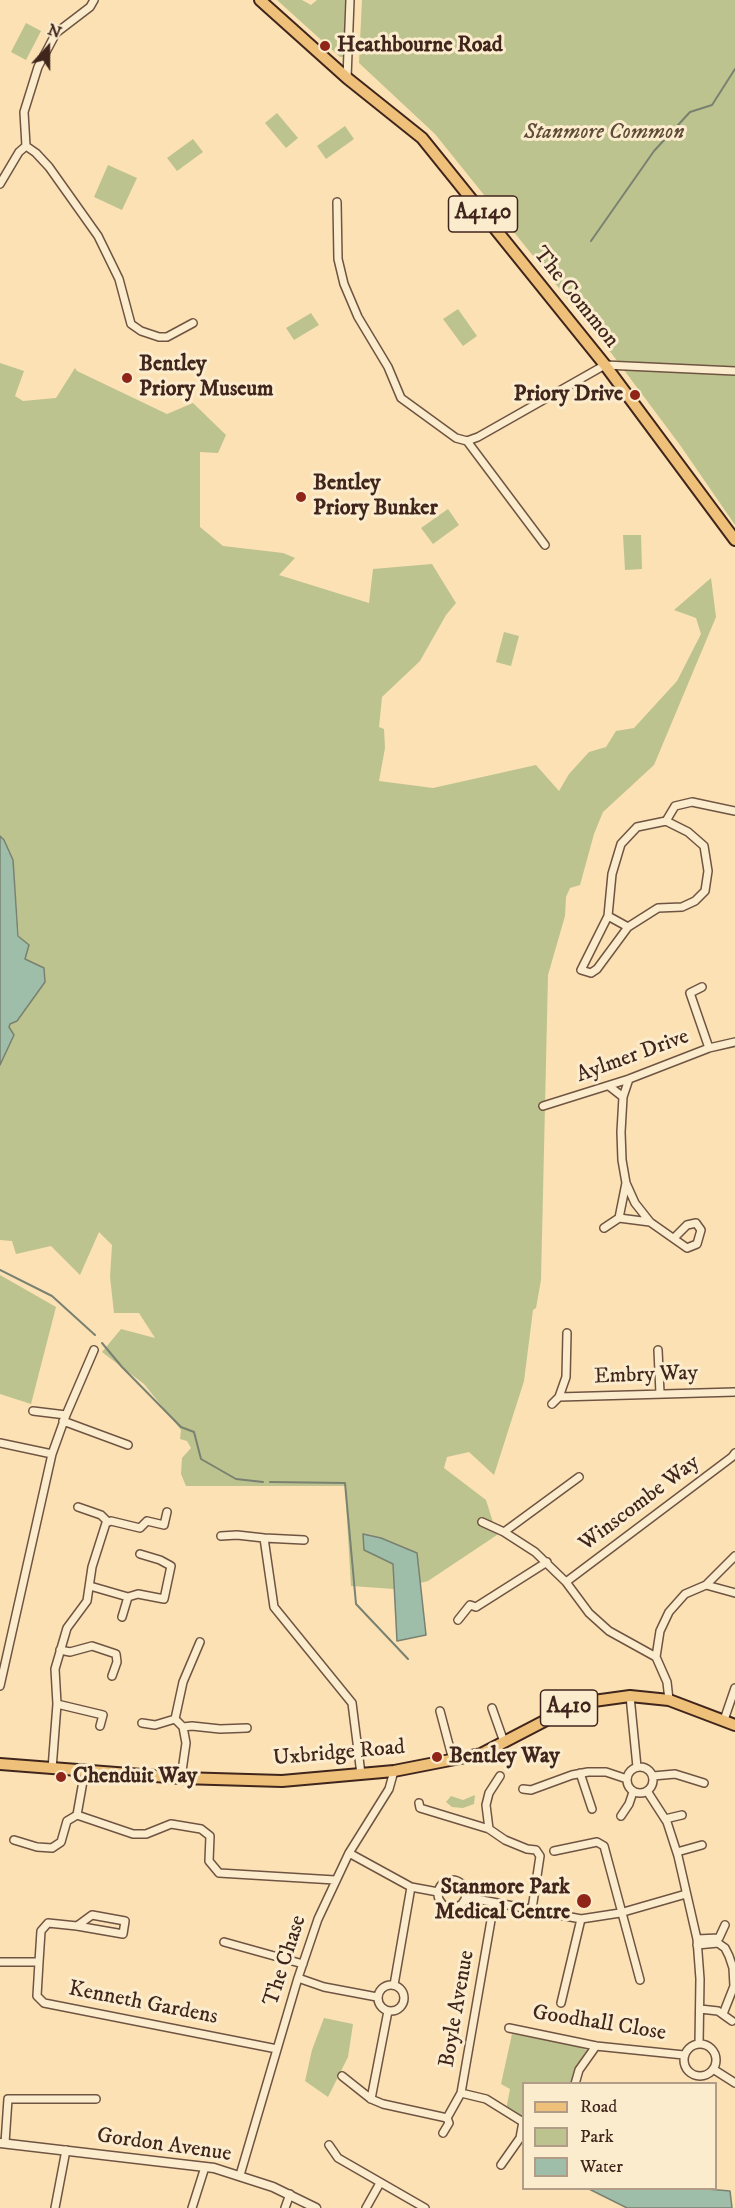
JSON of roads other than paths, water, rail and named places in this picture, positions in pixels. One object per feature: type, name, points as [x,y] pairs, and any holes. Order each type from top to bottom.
[{"type":"main road","name":"The Common","points":[[260,0],[347,78],[422,138],[605,365],[735,540]]},
{"type":"main road","name":"Uxbridge Road","points":[[0,1764],[181,1778],[282,1781],[394,1771],[481,1754],[579,1703],[630,1696],[669,1700],[735,1725]]},
{"type":"street","points":[[26,146],[24,112],[38,67],[56,33],[90,7],[94,0]]},
{"type":"street","points":[[347,78],[351,0]]},
{"type":"street","points":[[0,184],[19,152],[26,146]]},
{"type":"street","points":[[26,146],[49,167],[98,236],[119,279],[130,324],[153,336],[164,337],[193,323]]},
{"type":"street","points":[[337,202],[338,259],[344,284],[358,317],[388,366],[398,393],[407,404],[456,438],[467,441],[478,437],[605,365],[735,371]]},
{"type":"street","points":[[467,441],[545,545]]},
{"type":"street","points":[[666,821],[675,806],[692,802],[735,811]]},
{"type":"street","points":[[666,821],[688,832],[704,846],[708,872],[705,891],[695,901],[682,907],[658,908],[628,927],[597,969],[591,973],[581,970],[609,916],[612,874],[621,844],[637,827],[666,821]]},
{"type":"street","points":[[609,916],[628,927]]},
{"type":"street","points":[[702,987],[690,993],[709,1048]]},
{"type":"street","name":"Aylmer Drive","points":[[543,1107],[629,1079],[709,1048],[735,1042]]},
{"type":"street","points":[[629,1079],[623,1098],[621,1132],[626,1183],[635,1203],[650,1222],[674,1238]]},
{"type":"street","points":[[609,1086],[623,1098]]},
{"type":"street","points":[[619,1218],[626,1183]]},
{"type":"street","points":[[604,1228],[619,1218],[650,1222]]},
{"type":"street","name":"Embry Way","points":[[567,1333],[566,1377],[559,1397],[735,1392]]},
{"type":"street","points":[[0,1686],[2,1660],[52,1454],[64,1418],[94,1350]]},
{"type":"street","points":[[658,1350],[660,1393]]},
{"type":"street","points":[[552,1404],[559,1397]]},
{"type":"street","points":[[33,1411],[64,1418],[128,1445]]},
{"type":"street","points":[[0,1443],[52,1454]]},
{"type":"street","name":"Winscombe Way","points":[[566,1582],[735,1453]]},
{"type":"street","points":[[504,1532],[579,1477]]},
{"type":"street","points":[[78,1507],[101,1515],[108,1522],[140,1528],[147,1521],[164,1525],[167,1512]]},
{"type":"street","points":[[52,1768],[57,1704],[55,1669],[67,1629],[87,1601],[92,1567],[108,1522]]},
{"type":"street","points":[[482,1522],[504,1532],[548,1562],[589,1613],[609,1631],[656,1657]]},
{"type":"street","points":[[221,1536],[304,1540]]},
{"type":"street","points":[[264,1538],[274,1607],[352,1703],[361,1774]]},
{"type":"street","points":[[90,1586],[128,1597],[138,1594],[164,1599],[171,1566],[140,1554]]},
{"type":"street","points":[[669,1700],[667,1682],[656,1657],[660,1630],[669,1612],[685,1594],[706,1585],[735,1556]]},
{"type":"street","points":[[458,1620],[470,1605],[477,1607],[548,1562]]},
{"type":"street","points":[[706,1585],[735,1593]]},
{"type":"street","points":[[122,1617],[128,1597]]},
{"type":"street","points":[[175,1719],[183,1682],[200,1642]]},
{"type":"street","points":[[60,1650],[69,1652],[92,1646],[116,1654],[117,1662],[112,1676]]},
{"type":"street","points":[[723,1720],[735,1688]]},
{"type":"street","points":[[630,1696],[637,1767]]},
{"type":"street","points":[[57,1704],[103,1715],[100,1726]]},
{"type":"street","points":[[492,1708],[504,1742]]},
{"type":"street","points":[[440,1711],[453,1760]]},
{"type":"street","points":[[141,1723],[155,1725],[175,1719]]},
{"type":"street","points":[[175,1719],[183,1727],[186,1743],[181,1778]]},
{"type":"street","points":[[183,1727],[247,1728]]},
{"type":"street","points":[[637,1767],[646,1768],[652,1776],[653,1784],[647,1791],[638,1793],[633,1792],[627,1785],[629,1772],[637,1767]]},
{"type":"street","points":[[14,1840],[37,1847],[52,1848],[61,1842],[67,1821],[77,1815],[85,1770]]},
{"type":"street","name":"The Chase","points":[[240,2175],[298,1978],[318,1919],[349,1853],[389,1789],[394,1771]]},
{"type":"street","points":[[523,1789],[531,1790],[580,1773],[606,1772],[627,1779]]},
{"type":"street","points":[[580,1773],[592,1809]]},
{"type":"street","points":[[652,1776],[675,1774],[704,1783]]},
{"type":"street","points":[[489,1829],[486,1804],[489,1793],[500,1776]]},
{"type":"street","points":[[647,1791],[665,1820],[676,1852],[697,1942],[700,1979],[699,2044]]},
{"type":"street","points":[[621,1816],[633,1792]]},
{"type":"street","points":[[419,1803],[420,1808],[489,1829],[505,1840],[537,1850],[540,1856],[532,1909]]},
{"type":"street","points":[[77,1815],[133,1834],[146,1834],[171,1824],[201,1829],[210,1836],[209,1861],[219,1873],[335,1880]]},
{"type":"street","points":[[665,1820],[682,1815]]},
{"type":"street","points":[[554,1851],[597,1842],[604,1846],[620,1913],[640,1980]]},
{"type":"street","points":[[676,1852],[702,1845]]},
{"type":"street","points":[[349,1853],[411,1887],[438,1892]]},
{"type":"street","points":[[453,1880],[462,1884],[466,1897],[461,1905],[449,1908],[441,1903],[438,1892],[442,1884],[453,1880]]},
{"type":"street","points":[[394,1985],[411,1887]]},
{"type":"street","points":[[466,1897],[582,1919],[620,1913],[686,1894]]},
{"type":"street","name":"Boyle Avenue","points":[[443,2133],[449,2123],[447,2118],[461,2093],[494,1903]]},
{"type":"street","points":[[92,1915],[125,1921],[123,1934],[77,1926],[92,1915]]},
{"type":"street","points":[[561,2003],[582,1919]]},
{"type":"street","name":"Kenneth Gardens","points":[[77,1926],[48,1923],[41,1931],[37,1996],[44,2003],[277,2049]]},
{"type":"street","points":[[697,1942],[719,1938],[725,1925]]},
{"type":"street","points":[[224,1942],[303,1964]]},
{"type":"street","points":[[697,1942],[721,1944],[729,1956],[733,1968],[734,1986],[723,2013]]},
{"type":"street","points":[[0,1962],[39,1962]]},
{"type":"street","points":[[298,1978],[324,1987],[378,1996]]},
{"type":"street","points":[[394,1985],[402,1989],[404,1999],[400,2008],[388,2011],[381,2006],[378,1996],[382,1988],[394,1985]]},
{"type":"street","points":[[700,2009],[723,2013],[732,2021]]},
{"type":"street","points":[[371,2099],[388,2011]]},
{"type":"street","name":"Goodhall Close","points":[[509,2028],[596,2046],[684,2055]]},
{"type":"street","points":[[699,2044],[710,2047],[716,2060],[714,2069],[705,2076],[693,2080],[686,2069],[684,2055],[690,2046],[699,2044]]},
{"type":"street","points":[[576,2082],[579,2070],[596,2046]]},
{"type":"street","points":[[714,2069],[735,2083]]},
{"type":"street","points":[[342,2076],[371,2099],[383,2104],[447,2118]]},
{"type":"street","points":[[461,2093],[486,2099],[522,2121]]},
{"type":"street","points":[[0,2098],[96,2099]]},
{"type":"street","points":[[3,2143],[8,2099]]},
{"type":"street","points":[[501,2165],[520,2138],[522,2127]]},
{"type":"street","name":"Gordon Avenue","points":[[3,2143],[205,2167],[240,2175],[290,2194],[316,2208]]},
{"type":"street","points":[[329,2145],[338,2158],[424,2208]]},
{"type":"street","points":[[55,2208],[66,2150]]},
{"type":"street","points":[[192,2208],[205,2167]]},
{"type":"street","points":[[366,2208],[380,2183]]},
{"type":"street","points":[[285,2208],[290,2194]]},
{"type":"water","points":[[0,836],[13,860],[18,936],[29,945],[25,959],[44,968],[45,982],[17,1021],[10,1024],[9,1027],[14,1035],[0,1065]]},
{"type":"water","points":[[363,1534],[381,1538],[417,1553],[426,1635],[397,1641],[393,1564],[364,1550]]},
{"type":"water","points":[[591,2190],[730,2191],[732,2208],[627,2208]]},
{"type":"waterway","points":[[591,241],[654,151],[690,112],[712,105],[735,69]]},
{"type":"waterway","points":[[0,1270],[52,1296],[95,1335]]},
{"type":"waterway","points":[[102,1343],[122,1367],[181,1427],[194,1432],[201,1459],[236,1479],[263,1482]]},
{"type":"waterway","points":[[270,1482],[345,1483],[356,1604],[408,1659]]},
{"type":"place","name":"Heathbourne Road","points":[[325,46]]},
{"type":"place","name":"Bentley Priory Museum","points":[[127,378]]},
{"type":"place","name":"Priory Drive","points":[[635,395]]},
{"type":"place","name":"Bentley Priory Bunker","points":[[301,497]]},
{"type":"place","name":"Bentley Way","points":[[437,1757]]},
{"type":"place","name":"Chenduit Way","points":[[61,1777]]},
{"type":"place","name":"Stanmore Park Medical Centre","points":[[584,1901]]},
{"type":"park label","name":"Stanmore Common","points":[[604,133]]}]
